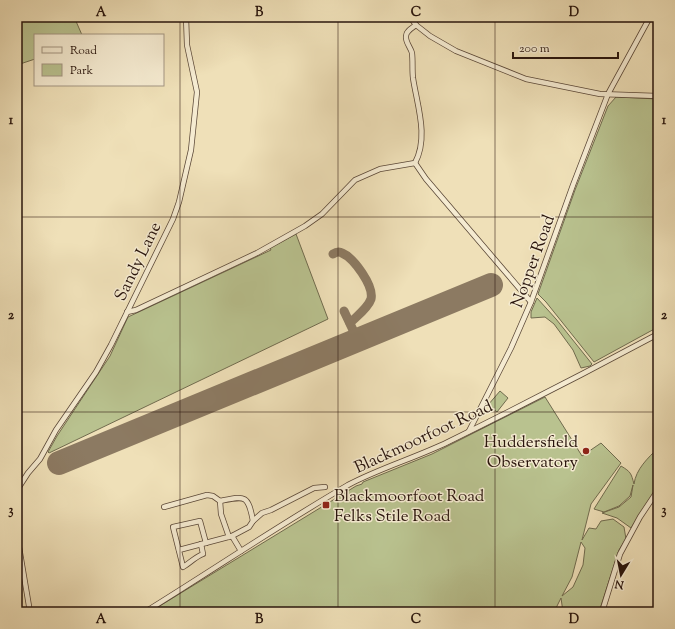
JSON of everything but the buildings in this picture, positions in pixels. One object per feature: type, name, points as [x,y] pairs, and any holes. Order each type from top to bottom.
[{"type":"street","name":"Sandy Lane","points":[[17,490],[28,473],[40,459],[56,430],[96,372],[111,345],[173,219],[179,202],[191,150],[197,92],[187,45],[186,17]]},
{"type":"street","points":[[410,17],[416,25],[430,36],[456,51],[526,79],[600,94],[658,96]]},
{"type":"street","name":"Nopper Road","points":[[468,431],[511,348],[531,302],[573,185],[608,94],[650,17]]},
{"type":"street","points":[[415,163],[422,136],[412,72],[412,54],[405,38],[406,34],[416,25]]},
{"type":"street","points":[[127,312],[136,310],[258,253],[305,226],[322,214],[355,180],[380,169],[415,163]]},
{"type":"street","points":[[415,163],[426,179],[531,302]]},
{"type":"street","name":"Blackmoorfoot Road","points":[[148,611],[240,551],[371,474],[433,449],[585,373],[658,334]]},
{"type":"street","points":[[178,550],[230,537],[244,531],[262,513],[314,488],[325,487]]},
{"type":"street","points":[[602,612],[620,554],[640,517],[658,490]]},
{"type":"street","points":[[164,507],[207,495],[213,496],[220,501],[242,498],[248,500],[254,521]]},
{"type":"street","points":[[220,501],[221,514],[230,537],[240,551]]},
{"type":"street","points":[[200,521],[204,544],[202,554],[195,557],[193,561],[183,567],[173,527],[200,521]]},
{"type":"street","points":[[17,535],[30,612]]},
{"type":"green space","points":[[17,17],[78,17],[75,19],[82,34],[34,34],[34,59],[17,65]]},
{"type":"green space","points":[[616,97],[658,99],[658,327],[594,362],[538,294],[575,190],[608,106]]},
{"type":"green space","points":[[296,234],[328,319],[49,453],[48,452],[110,356],[128,317],[271,250],[270,248]]},
{"type":"green space","points":[[537,298],[592,364],[590,366],[581,368],[573,350],[554,324],[545,317],[531,318],[531,312]]},
{"type":"green space","points":[[500,391],[508,398],[497,412],[488,405]]},
{"type":"green space","points":[[545,397],[582,456],[601,443],[621,463],[591,504],[582,540],[589,528],[596,529],[601,521],[613,519],[624,527],[626,539],[619,550],[599,612],[563,612],[561,598],[554,612],[155,612],[153,610],[363,482],[432,454]],"holes":[[[581,542],[585,548],[583,565],[573,587],[562,596],[572,577]]]},
{"type":"green space","points":[[658,448],[658,486],[631,528],[617,518],[602,513],[619,507],[631,497],[633,485],[630,496],[619,506],[604,512],[594,509],[621,466],[630,473],[634,484],[637,473]]},
{"type":"taxiway","points":[[333,254],[341,252],[352,260],[362,273],[371,293],[371,299],[367,306],[350,323]]},
{"type":"taxiway","points":[[341,346],[352,335],[353,330],[344,311]]},
{"type":"runway","points":[[59,463],[491,285]]},
{"type":"place","name":"Huddersfield Observatory","points":[[586,451]]},
{"type":"place","name":"Blackmoorfoot Road Felks Stile Road","points":[[326,505]]}]
